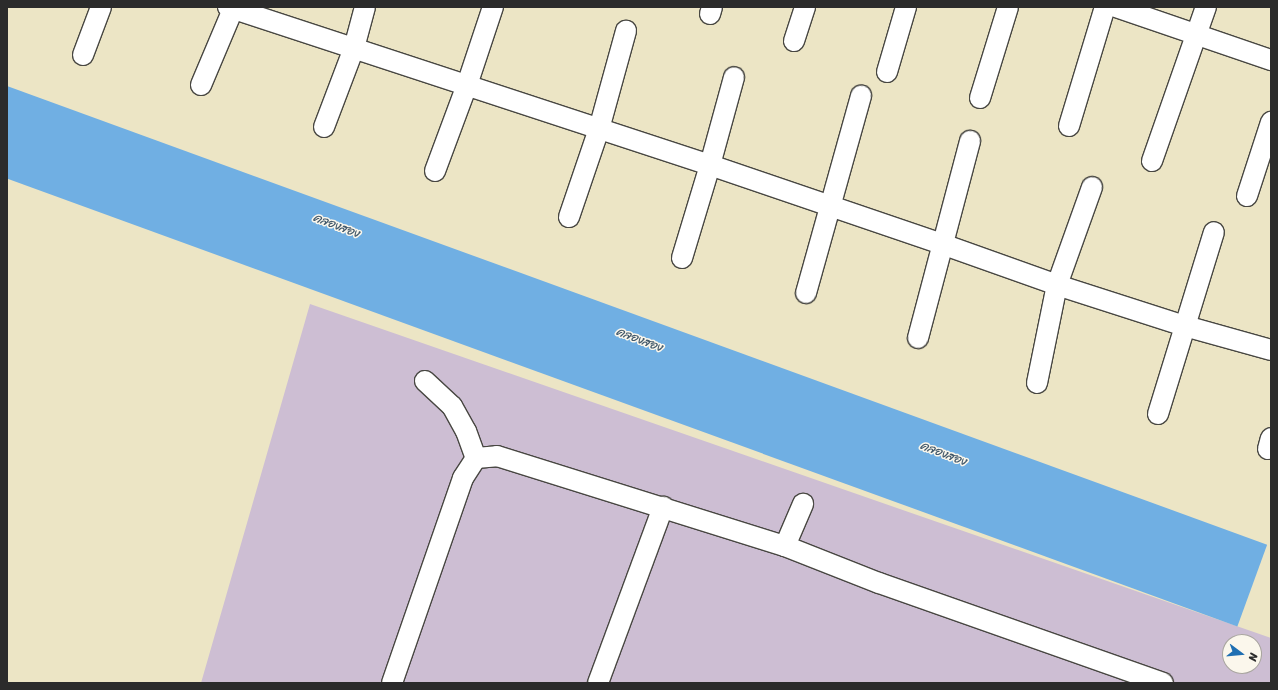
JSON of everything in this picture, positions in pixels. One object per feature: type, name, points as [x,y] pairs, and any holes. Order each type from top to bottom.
[{"type":"street","points":[[83,55],[101,7]]},
{"type":"street","points":[[324,127],[354,48],[365,7]]},
{"type":"street","points":[[435,171],[467,85],[493,7]]},
{"type":"street","points":[[794,41],[805,7]]},
{"type":"street","points":[[887,72],[906,7]]},
{"type":"street","points":[[980,98],[1008,7]]},
{"type":"street","points":[[1069,126],[1105,7]]},
{"type":"street","points":[[1116,7],[1271,60]]},
{"type":"street","points":[[1152,161],[1206,7]]},
{"type":"street","points":[[201,85],[232,8],[710,165],[1057,285],[1186,326],[1271,350]]},
{"type":"street","points":[[569,217],[599,129],[626,31]]},
{"type":"street","points":[[682,258],[710,165],[734,77]]},
{"type":"street","points":[[806,293],[829,205],[861,96]]},
{"type":"street","points":[[1247,196],[1271,122]]},
{"type":"street","points":[[918,338],[970,141]]},
{"type":"street","points":[[1037,383],[1057,285],[1092,187]]},
{"type":"street","points":[[1158,414],[1214,232]]},
{"type":"street","points":[[425,381],[452,406],[466,431],[476,458]]},
{"type":"street","points":[[476,458],[497,456],[784,546],[879,583],[1163,683]]},
{"type":"street","points":[[392,683],[463,478],[476,458]]},
{"type":"street","points":[[784,546],[803,504]]},
{"type":"street","points":[[598,683],[663,507]]},
{"type":"shaded area","points":[[310,304],[1259,634],[1222,634],[1222,674],[1262,674],[1262,635],[1271,638],[1271,683],[201,683]]},
{"type":"water","name":"คลองสอง","points":[[7,86],[1267,545],[1237,626],[7,179]]}]
